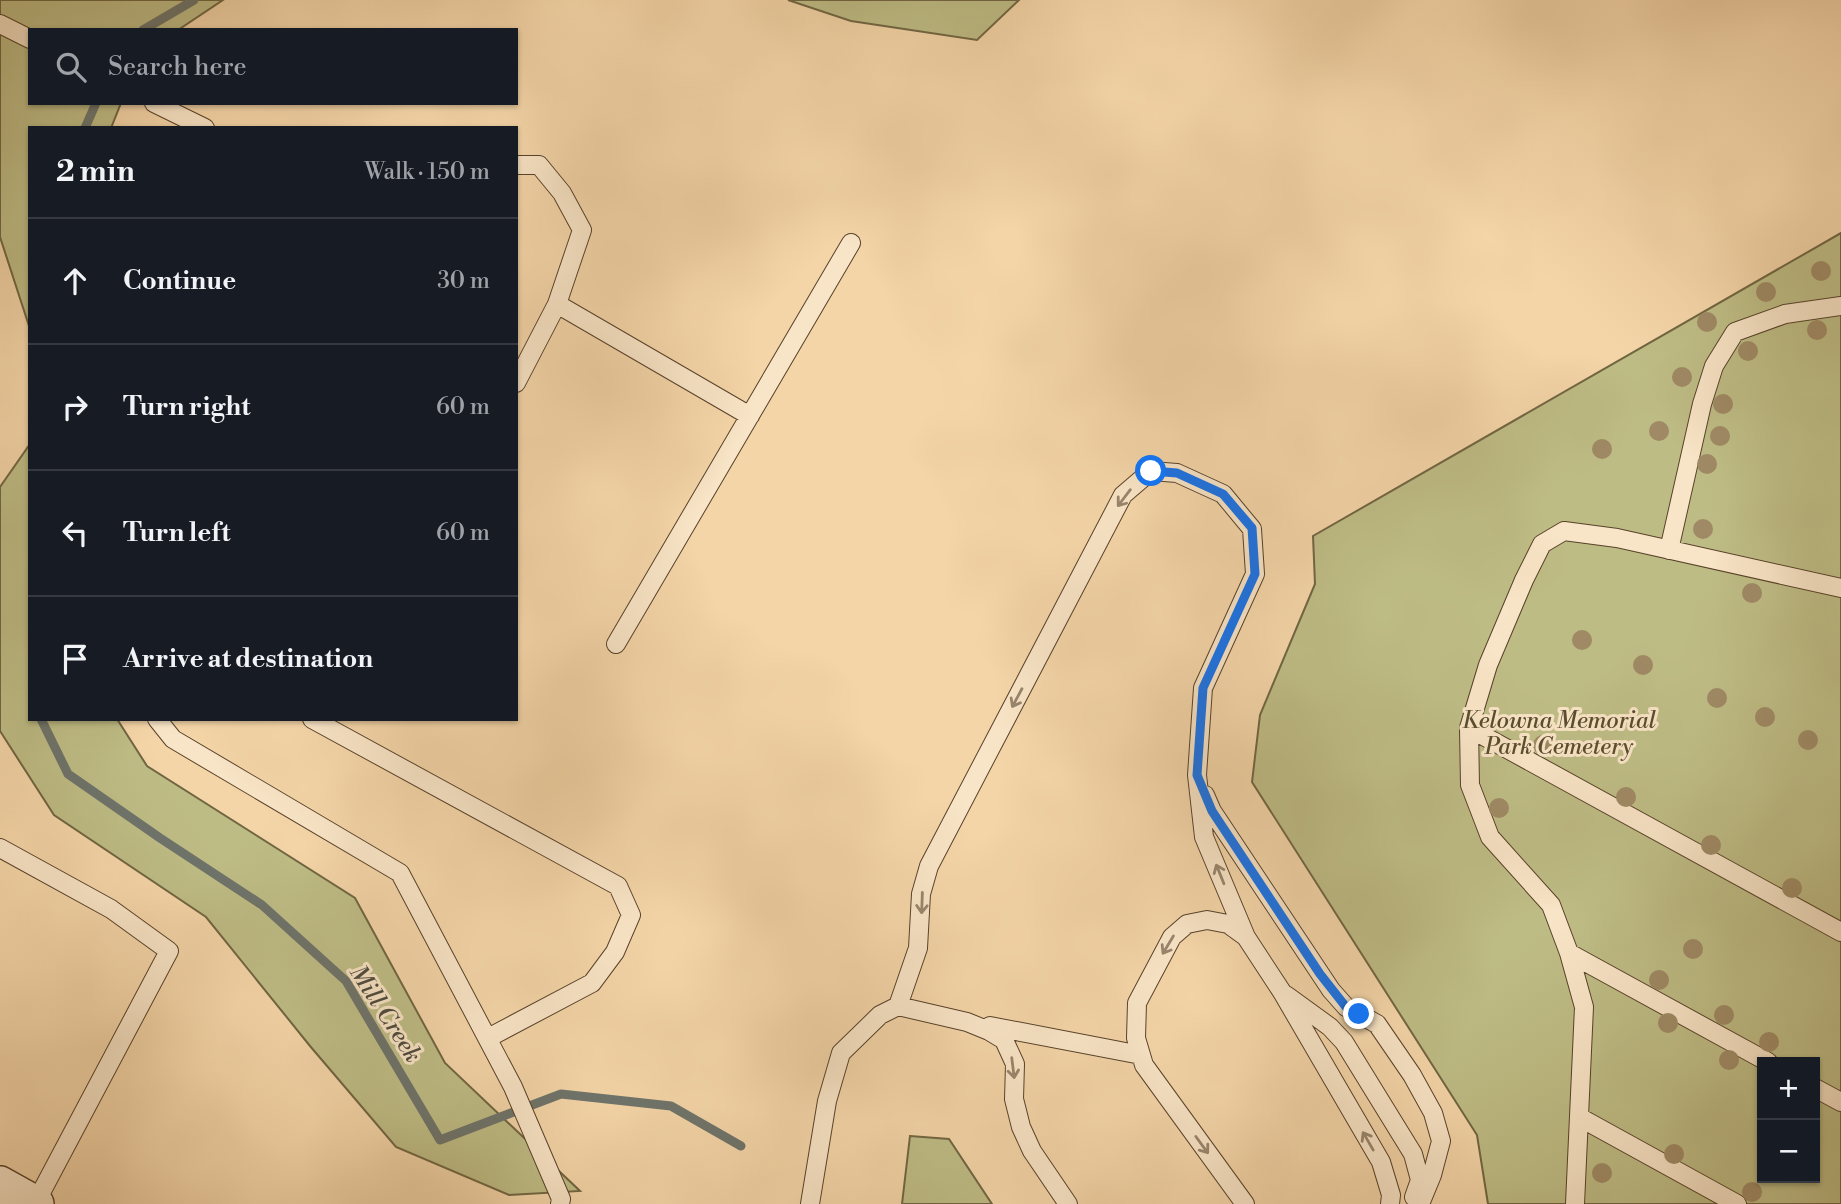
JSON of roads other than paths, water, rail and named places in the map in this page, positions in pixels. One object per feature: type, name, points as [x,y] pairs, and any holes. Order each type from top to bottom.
[{"type":"street","points":[[0,1184],[36,1204]]},
{"type":"lane","points":[[0,24],[28,38]]},
{"type":"lane","points":[[158,105],[201,126]]},
{"type":"lane","points":[[518,165],[539,165],[562,193],[582,230],[557,304],[518,379]]},
{"type":"lane","points":[[616,644],[852,243]]},
{"type":"lane","points":[[557,304],[750,416]]},
{"type":"lane","points":[[1669,551],[1702,404],[1714,366],[1735,332],[1785,314],[1841,306]]},
{"type":"lane","points":[[898,1006],[918,948],[921,894],[929,866],[1123,495],[1151,471],[1177,473],[1223,494],[1252,528],[1255,574],[1203,688],[1197,775],[1205,837],[1246,937],[1282,992],[1381,1162],[1391,1195],[1390,1204]]},
{"type":"lane","points":[[1575,1204],[1584,1007],[1569,953],[1551,905],[1490,837],[1470,785],[1469,728],[1488,665],[1524,580],[1542,544],[1564,531],[1617,538],[1841,588]]},
{"type":"lane","points":[[159,721],[173,738],[400,873],[513,1087],[561,1199],[560,1204]]},
{"type":"lane","points":[[316,721],[618,886],[631,915],[615,952],[592,983],[488,1038]]},
{"type":"lane","points":[[1469,728],[1841,932]]},
{"type":"lane","points":[[1197,775],[1212,811],[1331,990],[1346,1007],[1377,1024],[1412,1075],[1433,1113],[1441,1141],[1432,1175],[1420,1204]]},
{"type":"lane","points":[[0,848],[111,909],[169,951],[36,1204]]},
{"type":"lane","points":[[1245,1204],[1144,1065],[1136,1038],[1137,1003],[1172,937],[1187,924],[1207,920],[1228,924],[1246,937]]},
{"type":"lane","points":[[1569,953],[1759,1057]]},
{"type":"lane","points":[[1282,992],[1330,1027],[1344,1042],[1413,1154],[1420,1180],[1412,1204]]},
{"type":"lane","points":[[810,1204],[827,1101],[841,1053],[880,1015],[898,1006],[1141,1055]]},
{"type":"lane","points":[[967,1022],[1004,1040],[1015,1064],[1014,1099],[1021,1127],[1032,1151],[1068,1204]]},
{"type":"lane","points":[[1820,1091],[1841,1102]]},
{"type":"lane","points":[[1579,1117],[1737,1204]]},
{"type":"waterway","name":"Mill Creek","points":[[146,28],[194,0]]},
{"type":"waterway","name":"Mill Creek","points":[[86,126],[95,105]]},
{"type":"waterway","name":"Mill Creek","points":[[42,721],[68,774],[262,905],[346,981],[440,1140],[561,1094],[671,1106],[741,1146]]},
{"type":"park label","name":"Kelowna Memorial Park Cemetery","points":[[1559,734]]}]
